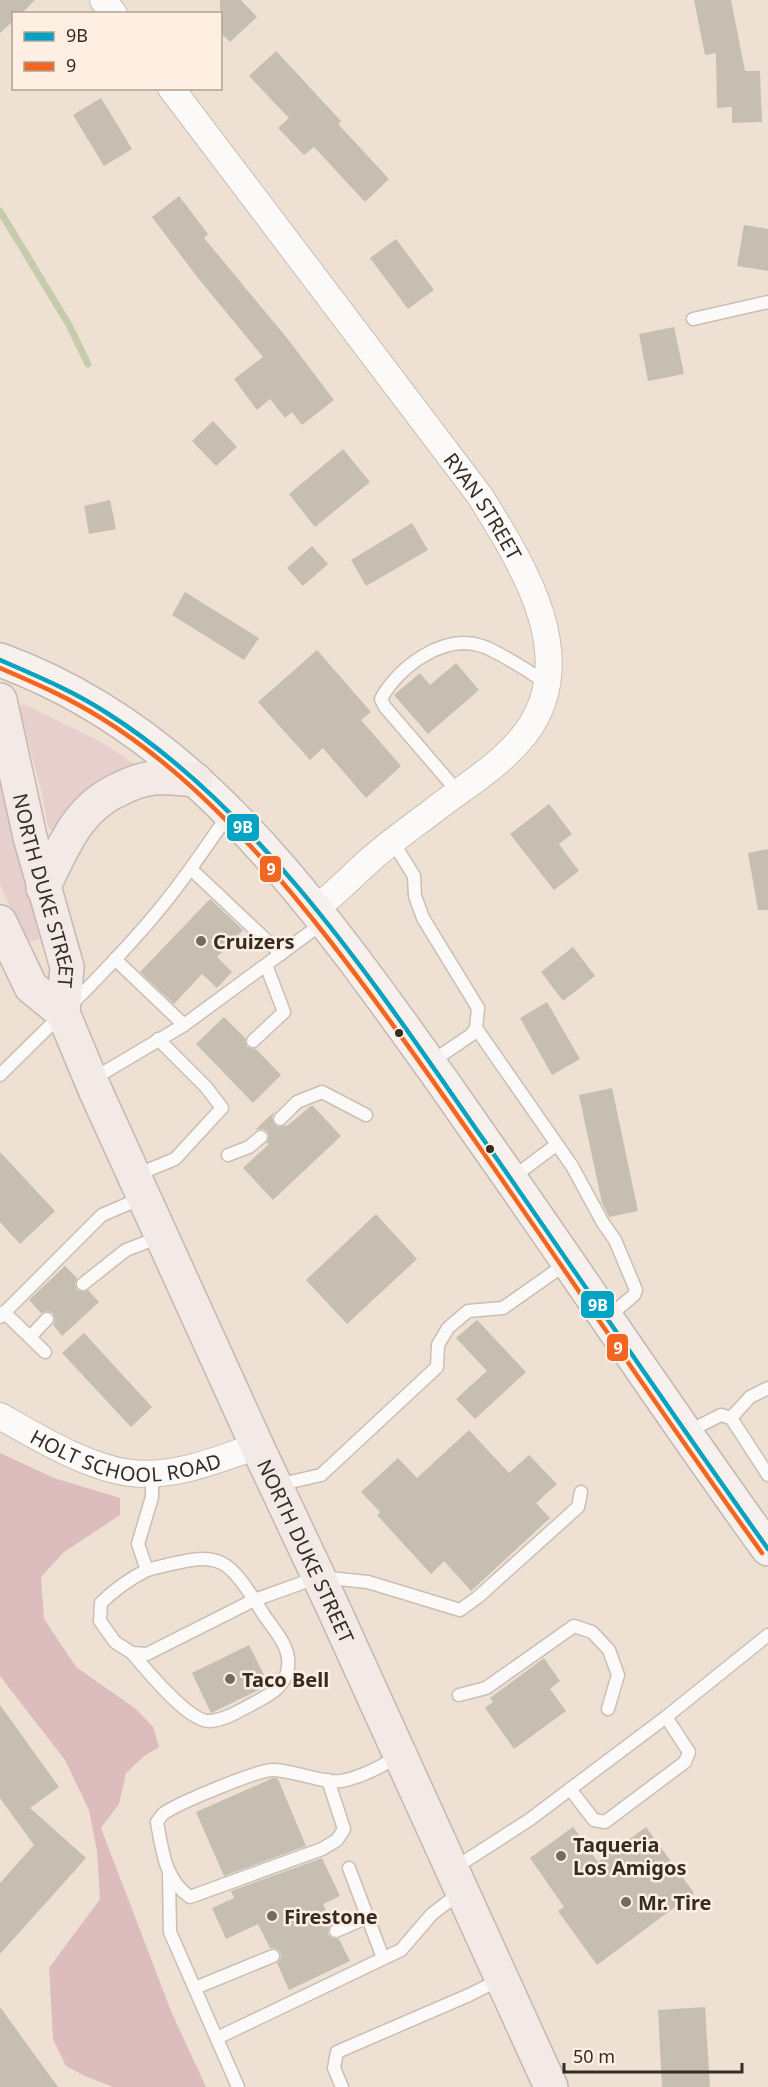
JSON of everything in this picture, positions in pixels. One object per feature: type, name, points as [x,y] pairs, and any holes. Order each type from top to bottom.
[{"type":"highway","name":"NORTH DUKE STREET","points":[[0,700],[11,758],[43,888],[67,967],[63,1013],[91,1080],[257,1446],[551,2087]]},
{"type":"highway","points":[[43,888],[71,832],[100,799],[139,781],[154,778],[196,780]]},
{"type":"highway","name":"NORTH DUKE STREET","points":[[0,922],[31,987],[63,1013]]},
{"type":"main road","points":[[0,660],[70,690],[146,738],[230,812],[274,859],[320,915],[430,1062],[686,1433],[764,1536]]},
{"type":"street","points":[[103,0],[112,12]]},
{"type":"street","name":"RYAN STREET","points":[[173,90],[480,496],[517,556],[546,630],[547,683],[544,699],[535,719],[524,735],[496,763],[370,860],[338,891],[320,915]]},
{"type":"street","name":"HOLT SCHOOL ROAD","points":[[0,1416],[56,1447],[114,1470],[133,1473],[172,1471],[204,1464],[257,1446]]},
{"type":"lane","points":[[693,319],[768,302]]},
{"type":"lane","points":[[458,792],[385,707],[381,699],[387,688],[399,674],[420,658],[439,649],[466,642],[484,646],[547,683]]},
{"type":"lane","points":[[0,1075],[116,959],[158,911],[191,869],[230,812]]},
{"type":"lane","points":[[393,842],[414,876],[415,896],[423,918],[478,1008],[476,1028],[471,1035],[430,1062]]},
{"type":"lane","points":[[191,869],[281,954]]},
{"type":"lane","points":[[91,1080],[184,1025],[281,954],[320,915]]},
{"type":"lane","points":[[116,959],[184,1025]]},
{"type":"lane","points":[[254,1041],[284,1011],[266,965]]},
{"type":"lane","points":[[476,1028],[572,1166],[603,1223],[615,1240],[634,1282],[636,1290],[634,1295],[607,1318]]},
{"type":"lane","points":[[45,1352],[2,1315],[102,1215],[175,1159],[222,1108],[206,1087],[158,1039]]},
{"type":"lane","points":[[280,1119],[297,1102],[322,1092],[366,1114]]},
{"type":"lane","points":[[228,1155],[249,1147],[261,1137]]},
{"type":"lane","points":[[511,1179],[556,1144]]},
{"type":"lane","points":[[83,1284],[126,1250],[163,1236]]},
{"type":"lane","points":[[276,1485],[321,1475],[437,1367],[438,1345],[448,1328],[468,1311],[503,1308],[569,1262]]},
{"type":"lane","points":[[30,1337],[47,1319]]},
{"type":"lane","points":[[731,1418],[750,1397],[768,1388]]},
{"type":"lane","points":[[686,1433],[721,1415],[731,1418],[768,1475]]},
{"type":"lane","points":[[147,1570],[138,1544],[152,1497],[152,1472]]},
{"type":"lane","points":[[132,1653],[147,1654],[254,1600],[319,1577],[368,1582],[460,1610],[478,1597],[578,1507],[581,1492]]},
{"type":"lane","points":[[195,1559],[210,1559],[228,1567],[254,1600],[285,1645],[289,1666],[284,1682],[273,1693],[221,1718],[207,1721],[178,1704],[132,1653],[115,1642],[100,1621],[101,1603],[115,1589],[147,1570],[195,1559]]},
{"type":"lane","points":[[459,1695],[486,1688],[574,1626],[592,1632],[609,1650],[618,1675],[608,1709]]},
{"type":"lane","points":[[217,2038],[401,1950],[457,1880],[529,1820],[666,1717],[768,1635]]},
{"type":"lane","points":[[570,1789],[594,1820],[605,1822],[685,1762],[689,1752],[666,1717]]},
{"type":"lane","points":[[238,2087],[170,1932],[169,1874],[157,1822],[163,1814],[207,1792],[272,1770],[338,1782],[368,1773],[400,1755]]},
{"type":"lane","points":[[169,1874],[179,1889],[190,1897],[322,1849],[337,1840],[344,1829],[328,1780]]},
{"type":"lane","points":[[349,1868],[383,1958]]},
{"type":"lane","points":[[336,1931],[368,1917]]},
{"type":"lane","points":[[195,1988],[273,1956]]},
{"type":"lane","points":[[342,2087],[334,2068],[337,2052],[502,1979]]},
{"type":"shaded area","points":[[24,704],[105,744],[134,764],[53,831],[48,827],[42,793],[19,708]]},
{"type":"shaded area","points":[[0,765],[11,824],[40,939],[26,943],[0,884]]},
{"type":"shaded area","points":[[0,1453],[54,1478],[120,1498],[120,1515],[64,1552],[41,1577],[44,1619],[76,1667],[136,1709],[153,1727],[159,1747],[144,1756],[126,1773],[119,1804],[101,1828],[171,2011],[206,2087],[113,2087],[66,2066],[53,2039],[49,1968],[100,1899],[97,1851],[89,1810],[65,1760],[0,1676]]},
{"type":"building","points":[[0,0],[35,0],[23,12],[12,12],[12,22],[0,33]]},
{"type":"building","points":[[220,0],[241,0],[257,17],[230,42],[222,34],[222,12],[220,12]]},
{"type":"building","points":[[694,0],[731,0],[745,71],[760,71],[762,122],[732,123],[732,107],[717,108],[716,53],[705,55]]},
{"type":"building","points":[[276,51],[341,121],[338,124],[389,179],[365,202],[314,147],[304,155],[278,128],[289,118],[249,76]]},
{"type":"building","points":[[101,98],[132,149],[104,166],[73,115]]},
{"type":"building","points":[[179,196],[208,234],[204,238],[287,338],[334,400],[302,425],[292,412],[285,418],[270,399],[257,410],[234,379],[263,357],[198,278],[152,217]]},
{"type":"building","points":[[744,225],[768,229],[768,271],[737,266]]},
{"type":"building","points":[[396,239],[434,290],[408,309],[370,258]]},
{"type":"building","points":[[674,327],[684,374],[648,381],[639,334]]},
{"type":"building","points":[[213,421],[237,447],[216,466],[192,441]]},
{"type":"building","points":[[343,449],[370,482],[315,527],[289,494]]},
{"type":"building","points":[[110,500],[116,529],[89,534],[84,506]]},
{"type":"building","points":[[412,523],[428,550],[366,586],[351,560]]},
{"type":"building","points":[[312,546],[328,564],[303,586],[287,568]]},
{"type":"building","points":[[185,592],[259,638],[244,660],[172,615]]},
{"type":"building","points":[[317,650],[371,712],[361,720],[401,766],[366,798],[323,748],[310,760],[258,702]]},
{"type":"building","points":[[456,663],[479,690],[428,734],[394,695],[420,673],[430,685]]},
{"type":"building","points":[[549,804],[572,834],[559,844],[579,871],[554,890],[510,834]]},
{"type":"building","points":[[768,849],[768,910],[758,910],[748,853]]},
{"type":"building","name":"Cruizers","points":[[210,899],[243,930],[217,957],[232,972],[217,988],[202,974],[174,1004],[140,972]]},
{"type":"building","points":[[573,947],[595,976],[563,1001],[541,972]]},
{"type":"building","points":[[547,1002],[580,1059],[552,1075],[520,1018]]},
{"type":"building","points":[[224,1017],[245,1038],[247,1047],[256,1049],[281,1075],[253,1103],[196,1044]]},
{"type":"building","points":[[612,1088],[638,1211],[609,1217],[602,1203],[579,1095]]},
{"type":"building","points":[[312,1105],[341,1136],[273,1200],[243,1168],[269,1144],[267,1143],[269,1136],[267,1131],[255,1130],[274,1112],[272,1117],[274,1124],[278,1127],[287,1126]]},
{"type":"building","points":[[0,1152],[55,1211],[20,1244],[0,1222]]},
{"type":"building","points":[[376,1214],[417,1259],[347,1324],[306,1280]]},
{"type":"building","points":[[65,1266],[77,1278],[75,1285],[77,1290],[84,1292],[88,1290],[99,1302],[62,1336],[53,1325],[55,1320],[53,1313],[48,1311],[41,1313],[29,1300]]},
{"type":"building","points":[[477,1320],[526,1372],[475,1419],[456,1399],[487,1371],[456,1338]]},
{"type":"building","points":[[84,1333],[152,1407],[131,1427],[62,1353]]},
{"type":"building","points":[[469,1430],[509,1473],[529,1455],[557,1484],[536,1503],[550,1518],[471,1591],[444,1561],[431,1574],[377,1515],[380,1512],[361,1492],[398,1458],[417,1478]]},
{"type":"building","name":"Taco Bell","points":[[249,1645],[269,1685],[211,1713],[192,1673]]},
{"type":"building","points":[[544,1658],[560,1681],[550,1689],[566,1711],[514,1749],[485,1708],[493,1702],[490,1698]]},
{"type":"building","points":[[0,1705],[59,1787],[30,1808],[86,1858],[0,1954],[0,1883],[34,1845],[0,1798]]},
{"type":"building","points":[[273,1778],[278,1779],[306,1846],[224,1876],[196,1812]]},
{"type":"building","name":"Mr. Tire","points":[[573,1827],[598,1862],[646,1827],[694,1893],[597,1965],[558,1911],[564,1907],[530,1858]]},
{"type":"building","name":"Firestone","points":[[322,1858],[340,1896],[323,1904],[332,1924],[328,1934],[332,1938],[339,1939],[350,1961],[289,1990],[277,1963],[281,1958],[280,1952],[275,1948],[270,1948],[258,1924],[226,1939],[212,1908],[234,1898],[231,1891]]},
{"type":"building","points":[[0,2007],[58,2087],[0,2087]]},
{"type":"building","points":[[705,2007],[710,2087],[662,2087],[658,2010]]},
{"type":"waterway","points":[[0,211],[69,325],[88,364]]},
{"type":"transit line","name":"9B","points":[[0,660],[55,684],[94,705],[164,754],[218,802],[269,854],[363,969],[768,1549]]},
{"type":"transit line","name":"9","points":[[0,668],[77,704],[134,740],[196,791],[280,879],[330,941],[406,1043],[762,1553]]},
{"type":"place","name":"Cruizers","points":[[201,941]]},
{"type":"place","name":"Taco Bell","points":[[230,1679]]},
{"type":"place","name":"Taqueria Los Amigos","points":[[561,1856]]},
{"type":"place","name":"Mr. Tire","points":[[626,1902]]},
{"type":"place","name":"Firestone","points":[[272,1916]]}]
